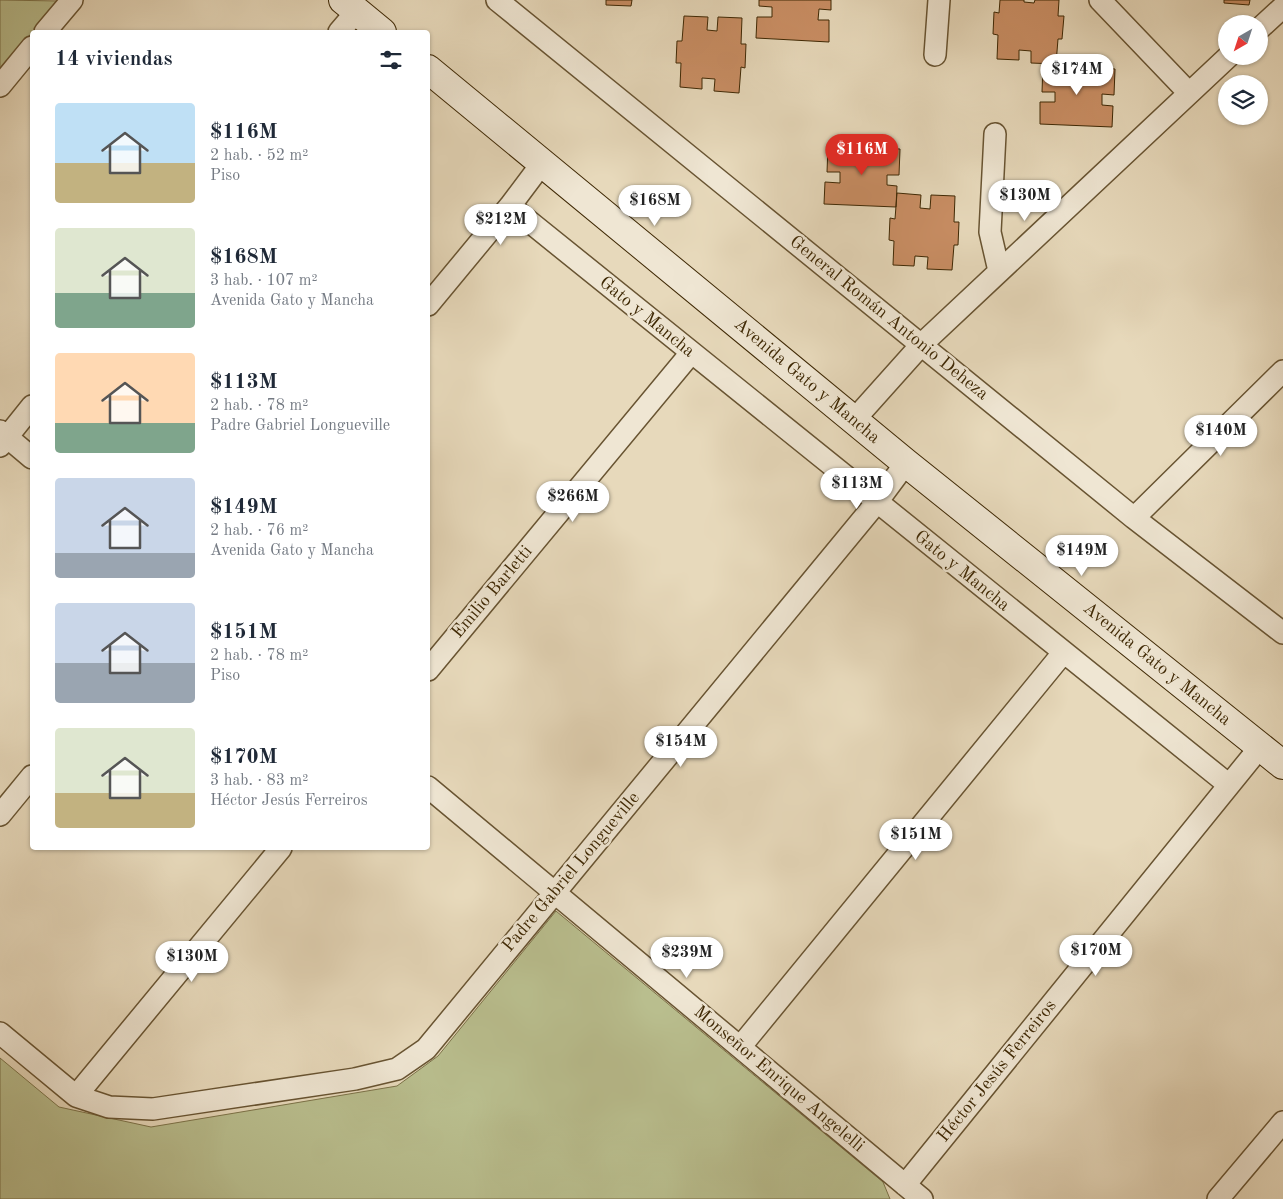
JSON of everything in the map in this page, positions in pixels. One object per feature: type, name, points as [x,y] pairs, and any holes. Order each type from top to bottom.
[{"type":"street","points":[[47,30],[72,0]]},
{"type":"street","name":"General Román Antonio Deheza","points":[[498,0],[1134,518],[1283,633]]},
{"type":"street","points":[[935,55],[939,0]]},
{"type":"street","points":[[1100,0],[1190,93]]},
{"type":"street","points":[[1121,22],[1122,0]]},
{"type":"street","points":[[340,30],[350,6],[380,30]]},
{"type":"street","points":[[1268,21],[1283,7]]},
{"type":"street","points":[[0,86],[30,49]]},
{"type":"street","points":[[854,420],[922,344],[1220,65]]},
{"type":"street","name":"Avenida Gato y Mancha","points":[[430,71],[906,463],[1283,766]]},
{"type":"street","points":[[995,134],[990,232],[999,271]]},
{"type":"street","points":[[430,303],[510,206],[543,162]]},
{"type":"street","name":"Gato y Mancha","points":[[510,206],[1229,785]]},
{"type":"street","name":"Emilio Barletti","points":[[430,668],[691,353]]},
{"type":"street","points":[[1134,518],[1283,371]]},
{"type":"street","points":[[30,408],[2,438],[30,457]]},
{"type":"street","name":"Padre Gabriel Longueville","points":[[76,1096],[109,1107],[153,1109],[355,1079],[396,1069],[426,1049],[877,502],[906,463]]},
{"type":"street","points":[[740,1046],[1063,653]]},
{"type":"street","name":"Héctor Jesús Ferreiros","points":[[905,1185],[1260,747]]},
{"type":"street","points":[[0,815],[30,778]]},
{"type":"street","name":"Monseñor Enrique Angelelli","points":[[430,789],[922,1199]]},
{"type":"street","points":[[0,1033],[76,1096],[278,850]]},
{"type":"street","points":[[1218,1199],[1283,1122]]},
{"type":"green space","points":[[0,0],[59,1],[34,30],[30,30],[30,35],[0,70]]},
{"type":"green space","points":[[556,911],[883,1182],[890,1199],[0,1199],[0,1058],[59,1107],[151,1127],[397,1086],[438,1056]]},
{"type":"building","points":[[606,0],[632,0],[631,6],[606,5]]},
{"type":"building","points":[[759,0],[831,0],[831,10],[819,9],[818,20],[829,20],[829,42],[756,38],[757,17],[772,17],[772,7],[759,6]]},
{"type":"building","points":[[1000,0],[1024,0],[1024,2],[1034,3],[1035,0],[1059,0],[1058,16],[1064,16],[1062,39],[1058,39],[1056,64],[1031,63],[1031,51],[1019,50],[1019,60],[997,59],[998,35],[993,34],[994,12],[999,13]]},
{"type":"building","points":[[1224,0],[1250,0],[1249,5],[1224,3]]},
{"type":"building","points":[[684,16],[708,17],[707,30],[717,31],[718,17],[742,18],[741,44],[746,44],[745,68],[741,67],[739,93],[714,91],[715,79],[702,78],[702,89],[680,87],[681,63],[676,63],[677,41],[682,41]]},
{"type":"building","points":[[1043,65],[1115,69],[1114,95],[1102,94],[1102,105],[1113,106],[1112,127],[1040,124],[1040,102],[1055,102],[1055,92],[1042,92]]},
{"type":"building","points":[[828,146],[900,149],[899,175],[887,175],[887,185],[897,186],[896,207],[824,204],[825,182],[840,183],[840,172],[827,172]]},
{"type":"building","points":[[897,193],[921,195],[920,208],[930,209],[931,195],[955,196],[954,222],[959,222],[958,245],[954,245],[952,270],[927,269],[928,257],[915,256],[914,266],[893,265],[894,241],[889,240],[890,218],[895,219]]}]
